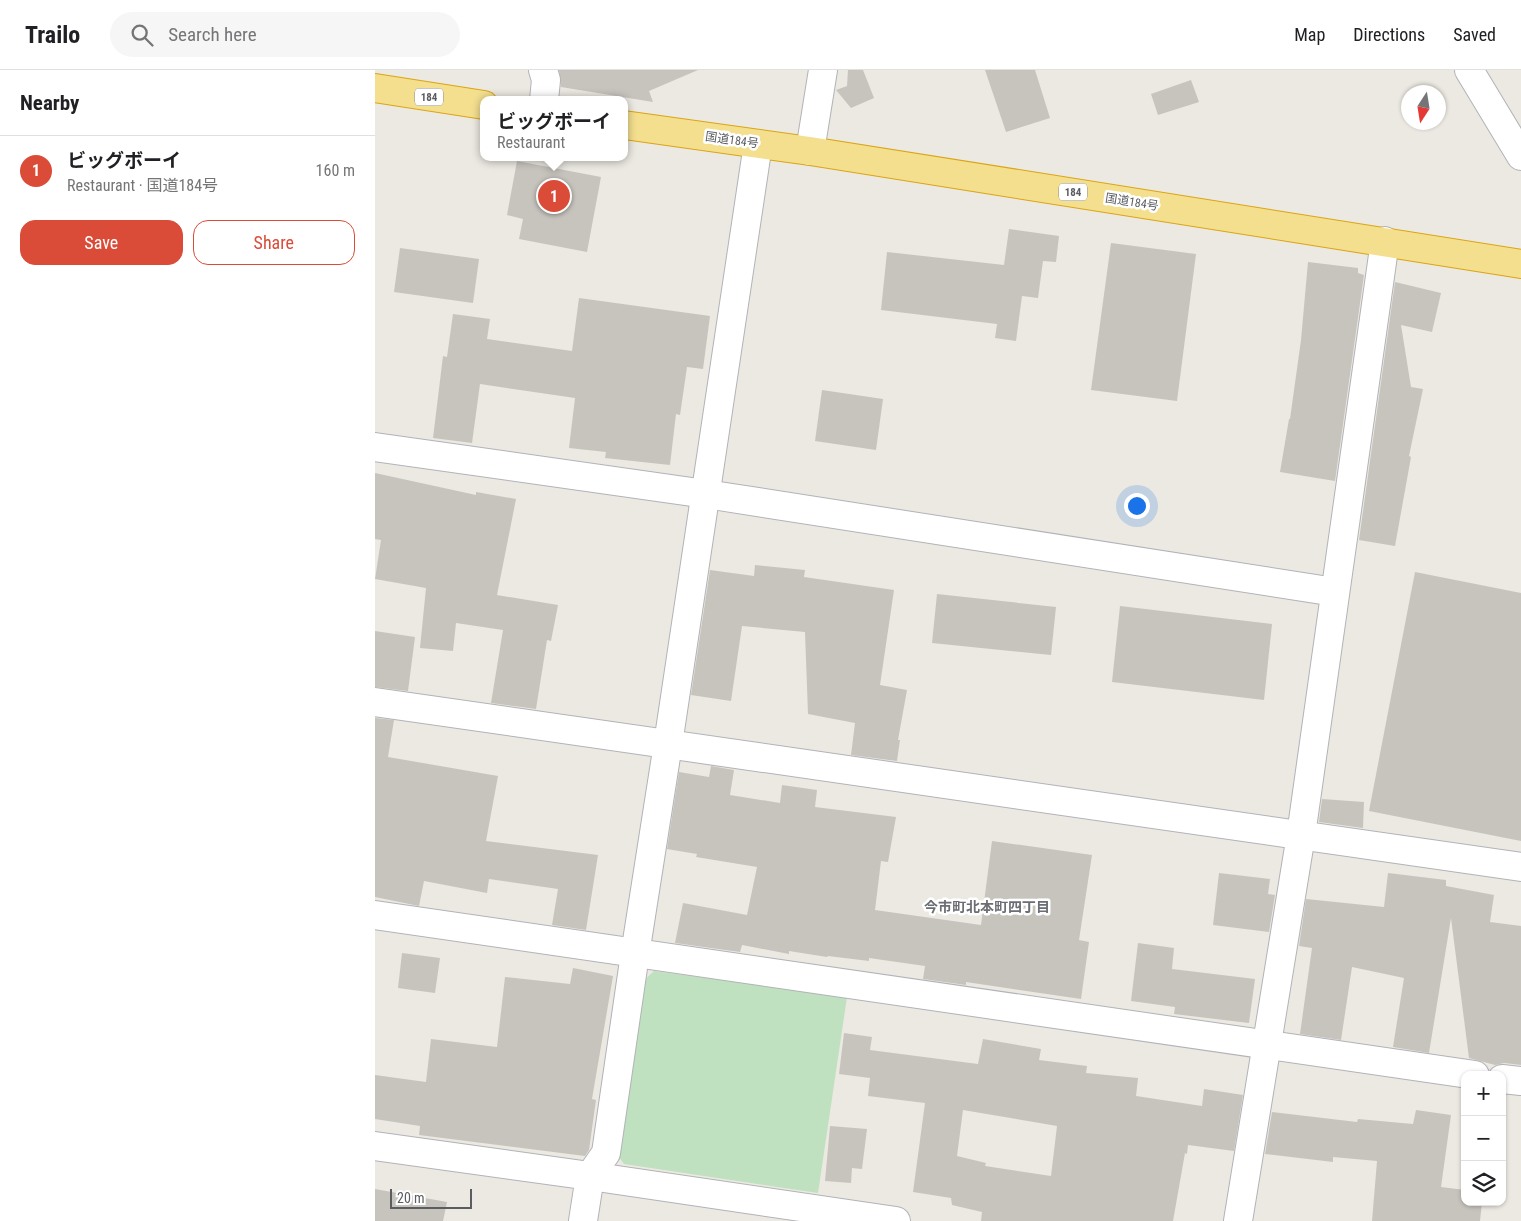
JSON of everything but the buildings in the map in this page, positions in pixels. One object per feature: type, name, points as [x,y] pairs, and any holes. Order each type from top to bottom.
[{"type":"highway","name":"184","points":[[375,88],[480,104]]},
{"type":"highway","name":"国道184号","points":[[628,126],[810,151],[1521,264]]},
{"type":"street","points":[[543,70],[546,80],[545,96]]},
{"type":"street","points":[[810,151],[823,70]]},
{"type":"street","points":[[1469,70],[1521,156]]},
{"type":"street","points":[[583,1221],[590,1176],[606,1153],[758,144]]},
{"type":"street","points":[[1238,1221],[1301,835],[1385,242]]},
{"type":"street","points":[[375,447],[706,494],[1335,592]]},
{"type":"street","points":[[375,702],[1521,867]]},
{"type":"street","points":[[375,915],[1461,1073]]},
{"type":"street","points":[[1506,1079],[1521,1081]]},
{"type":"street","points":[[375,1146],[896,1221]]},
{"type":"green space","points":[[654,971],[847,997],[818,1193],[624,1164],[616,1153],[642,982]]},
{"type":"place","name":"ビッグボーイ","points":[[554,196]]},
{"type":"district","name":"今市町北本町四丁目","points":[[987,907]]}]
